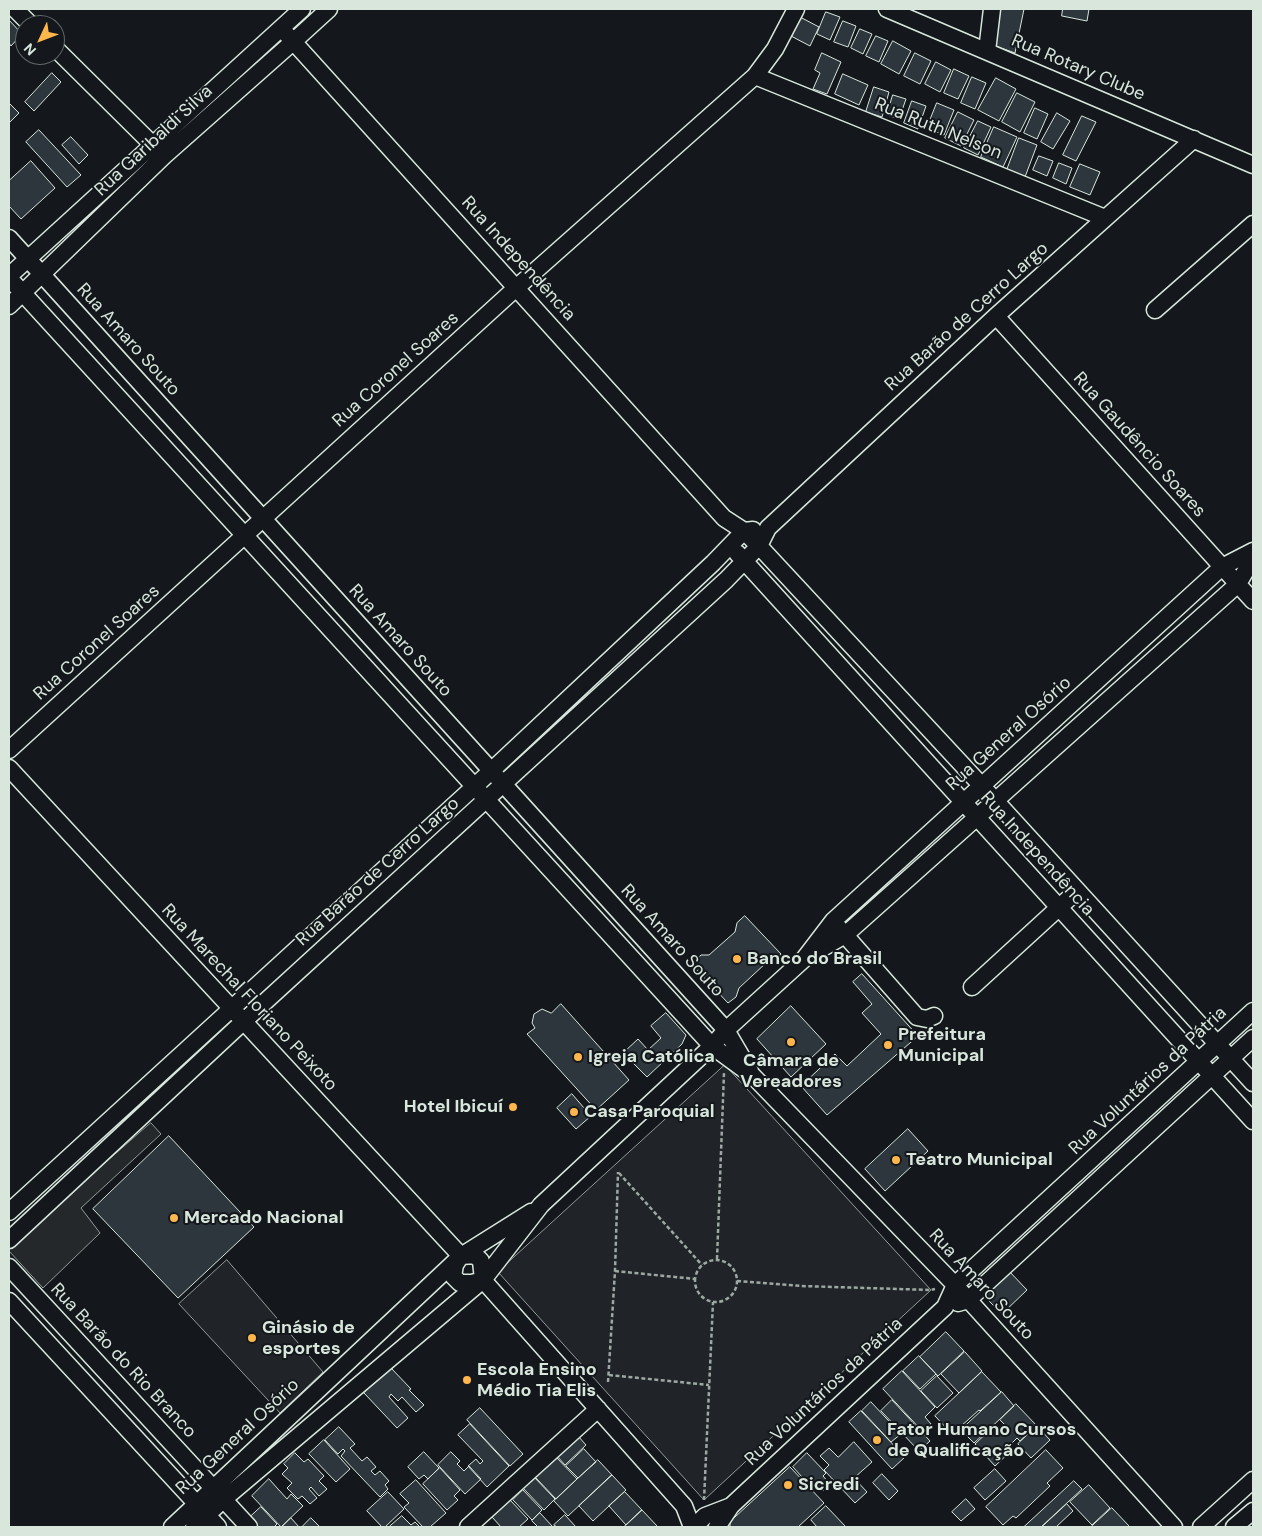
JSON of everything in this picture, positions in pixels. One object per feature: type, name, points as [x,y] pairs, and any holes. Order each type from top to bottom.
[{"type":"street","name":"Rua Garibaldi Silva","points":[[9,306],[42,275],[158,151],[302,9]]},
{"type":"street","name":"Rua Garibaldi Silva","points":[[9,277],[158,151],[294,42],[328,9]]},
{"type":"street","name":"Rua Coronel Soares","points":[[9,750],[516,288],[755,76],[775,49],[796,9]]},
{"type":"street","name":"Rua Rotary Clube","points":[[887,9],[1253,165]]},
{"type":"street","points":[[987,51],[992,9]]},
{"type":"street","name":"Rua Independência","points":[[281,28],[724,518],[744,531],[759,546],[995,800],[1253,1083]]},
{"type":"street","points":[[65,58],[158,151]]},
{"type":"street","name":"Rua Ruth Nelson","points":[[755,76],[1105,218]]},
{"type":"street","name":"Rua Barão de Cerro Largo","points":[[9,1240],[502,784],[726,580],[759,546],[768,528],[996,316],[1194,139]]},
{"type":"street","points":[[1154,310],[1253,224]]},
{"type":"street","name":"Rua Amaro Souto","points":[[9,238],[726,1030],[753,1076]]},
{"type":"street","name":"Rua Amaro Souto","points":[[9,277],[712,1046],[753,1076],[955,1285],[1174,1527]]},
{"type":"street","name":"Rua Gaudêncio Soares","points":[[996,316],[1253,601]]},
{"type":"street","name":"Rua Independência","points":[[724,518],[730,545],[744,561],[1253,1121]]},
{"type":"street","points":[[744,531],[768,528]]},
{"type":"street","name":"Rua Barão de Cerro Largo","points":[[9,1212],[474,787],[744,531]]},
{"type":"street","name":"Rua General Osório","points":[[804,960],[833,921],[981,785],[1222,567],[1253,551]]},
{"type":"street","name":"Rua General Osório","points":[[218,1494],[483,1280],[541,1205],[712,1046],[726,1030],[804,960],[845,935],[1238,584],[1253,558]]},
{"type":"street","points":[[687,587],[701,602]]},
{"type":"street","points":[[1140,642],[1156,656]]},
{"type":"street","points":[[570,697],[583,710]]},
{"type":"street","points":[[885,717],[902,700]]},
{"type":"street","name":"Rua Marechal Floriano Peixoto","points":[[9,768],[461,1256],[475,1255],[481,1261],[483,1280],[684,1506],[705,1525]]},
{"type":"street","points":[[972,987],[1078,891]]},
{"type":"street","points":[[833,921],[917,1017],[927,1020],[934,1016]]},
{"type":"street","points":[[317,929],[330,943]]},
{"type":"street","name":"Rua Voluntários da Pátria","points":[[705,1525],[731,1506],[945,1307],[955,1285],[1253,1011]]},
{"type":"street","name":"Rua Voluntários da Pátria","points":[[945,1307],[968,1300],[1253,1038]]},
{"type":"street","points":[[106,1122],[121,1136]]},
{"type":"street","points":[[74,1152],[88,1166]]},
{"type":"street","points":[[1045,1203],[1058,1217]]},
{"type":"street","name":"Rua General Osório","points":[[172,1527],[202,1509],[218,1494],[461,1256],[541,1205]]},
{"type":"street","points":[[461,1256],[455,1265],[453,1276],[460,1283],[472,1283],[483,1280]]},
{"type":"street","name":"Rua Barão do Rio Branco","points":[[9,1267],[249,1527]]},
{"type":"street","points":[[9,1301],[218,1527]]},
{"type":"street","points":[[468,1527],[598,1409]]},
{"type":"street","points":[[1201,1527],[1253,1480]]},
{"type":"street","name":"Rua General Osório","points":[[194,1527],[202,1509]]},
{"type":"street","points":[[1234,1527],[1253,1510]]},
{"type":"path","points":[[717,1259],[725,1065]]},
{"type":"path","points":[[608,1382],[615,1271],[618,1172],[702,1265]]},
{"type":"path","points":[[717,1259],[729,1264],[737,1281],[736,1288],[727,1299],[713,1302],[702,1297],[695,1286],[694,1279],[702,1265],[717,1259]]},
{"type":"path","points":[[615,1271],[694,1279]]},
{"type":"path","points":[[737,1281],[801,1286],[930,1290],[955,1285]]},
{"type":"path","points":[[705,1525],[704,1500],[713,1302]]},
{"type":"path","points":[[608,1375],[709,1385]]},
{"type":"shaded area","points":[[725,1065],[931,1290],[704,1500],[498,1272]]},
{"type":"shaded area","points":[[151,1123],[161,1134],[81,1208],[100,1233],[43,1288],[9,1251],[9,1247]]},
{"type":"shaded area","name":"Ginásio de esportes","points":[[227,1260],[323,1372],[280,1413],[179,1304]]},
{"type":"building","points":[[1001,9],[1024,9],[1015,53],[990,44]]},
{"type":"building","points":[[1063,9],[1089,9],[1087,21],[1062,16]]},
{"type":"building","points":[[826,12],[840,17],[830,40],[817,34]]},
{"type":"building","points":[[800,17],[819,27],[810,46],[791,36]]},
{"type":"building","points":[[9,20],[15,26],[15,42],[11,46],[9,43]]},
{"type":"building","points":[[843,21],[856,26],[848,47],[834,42]]},
{"type":"building","points":[[860,29],[872,34],[863,54],[851,48]]},
{"type":"building","points":[[876,36],[888,41],[879,62],[866,56]]},
{"type":"building","points":[[893,41],[911,51],[899,74],[881,64]]},
{"type":"building","points":[[822,53],[841,62],[827,94],[813,89],[820,73],[815,70]]},
{"type":"building","points":[[915,53],[931,61],[920,84],[904,76]]},
{"type":"building","points":[[936,62],[951,70],[940,92],[925,84]]},
{"type":"building","points":[[954,69],[969,76],[958,99],[944,93]]},
{"type":"building","points":[[52,73],[61,82],[34,111],[25,102]]},
{"type":"building","points":[[843,74],[868,85],[859,105],[835,94]]},
{"type":"building","points":[[972,77],[986,83],[975,109],[961,103]]},
{"type":"building","points":[[996,78],[1016,89],[999,121],[978,110]]},
{"type":"building","points":[[874,87],[889,92],[882,117],[866,112]]},
{"type":"building","points":[[1017,93],[1035,102],[1020,132],[1002,122]]},
{"type":"building","points":[[893,95],[906,99],[899,119],[887,115]]},
{"type":"building","points":[[912,101],[926,106],[918,129],[904,123]]},
{"type":"building","points":[[9,103],[19,113],[9,123]]},
{"type":"building","points":[[937,103],[954,110],[944,135],[927,128]]},
{"type":"building","points":[[1035,108],[1048,114],[1037,139],[1024,133]]},
{"type":"building","points":[[958,112],[974,120],[961,146],[945,138]]},
{"type":"building","points":[[1057,113],[1070,121],[1053,149],[1041,142]]},
{"type":"building","points":[[1082,116],[1096,122],[1076,161],[1063,155]]},
{"type":"building","points":[[978,121],[991,127],[978,155],[964,148]]},
{"type":"building","points":[[994,127],[1017,137],[1003,167],[981,157]]},
{"type":"building","points":[[39,130],[81,175],[67,187],[26,142]]},
{"type":"building","points":[[71,137],[88,155],[79,164],[62,145]]},
{"type":"building","points":[[1019,138],[1037,145],[1025,177],[1007,170]]},
{"type":"building","points":[[1039,156],[1053,161],[1047,176],[1033,170]]},
{"type":"building","points":[[31,161],[55,188],[21,219],[9,206],[9,181]]},
{"type":"building","points":[[1059,163],[1072,168],[1066,184],[1053,178]]},
{"type":"building","points":[[1080,164],[1100,172],[1090,195],[1070,187]]},
{"type":"building","name":"Banco do Brasil","points":[[745,916],[781,954],[773,964],[766,963],[739,988],[736,997],[728,1003],[692,965],[701,955],[709,955],[735,932],[737,923]]},
{"type":"building","name":"Prefeitura Municipal","points":[[862,974],[918,1036],[827,1115],[801,1086],[835,1054],[847,1066],[881,1034],[862,1013],[872,1004],[853,982]]},
{"type":"building","name":"Igreja Católica","points":[[561,1004],[629,1080],[596,1110],[527,1034],[535,1028],[532,1023],[534,1014],[542,1009],[551,1013]]},
{"type":"building","name":"Câmara de Vereadores","points":[[791,1006],[826,1044],[791,1077],[757,1039]]},
{"type":"building","points":[[666,1013],[686,1035],[682,1044],[647,1077],[623,1053],[638,1039],[648,1050],[661,1038],[651,1026]]},
{"type":"building","name":"Casa Paroquial","points":[[572,1094],[591,1116],[576,1129],[557,1108]]},
{"type":"building","name":"Teatro Municipal","points":[[908,1129],[928,1151],[885,1191],[865,1169]]},
{"type":"building","name":"Mercado Nacional","points":[[169,1136],[254,1227],[178,1298],[93,1209]]},
{"type":"building","points":[[1008,1270],[1027,1290],[1002,1314],[982,1294]]},
{"type":"building","points":[[946,1332],[964,1351],[938,1376],[920,1357]]},
{"type":"building","points":[[965,1352],[982,1371],[959,1393],[941,1374]]},
{"type":"building","points":[[919,1356],[936,1374],[920,1389],[903,1371]]},
{"type":"building","points":[[391,1368],[424,1405],[416,1412],[402,1397],[398,1401],[391,1394],[389,1397],[408,1418],[397,1428],[364,1393]]},
{"type":"building","points":[[902,1371],[935,1407],[925,1417],[931,1424],[923,1432],[883,1389]]},
{"type":"building","points":[[982,1372],[1001,1392],[960,1427],[958,1425],[950,1432],[935,1416]]},
{"type":"building","points":[[937,1376],[953,1393],[937,1408],[921,1391]]},
{"type":"building","points":[[1002,1392],[1014,1406],[974,1443],[961,1430]]},
{"type":"building","points":[[892,1400],[930,1441],[919,1451],[881,1411]]},
{"type":"building","points":[[871,1402],[901,1434],[891,1442],[862,1411]]},
{"type":"building","points":[[1016,1404],[1037,1426],[1020,1441],[1017,1438],[1009,1446],[1012,1450],[995,1466],[975,1444],[992,1428],[996,1434],[1005,1425],[1000,1420]]},
{"type":"building","points":[[480,1408],[523,1454],[510,1466],[467,1420]]},
{"type":"building","name":"Fator Humano Cursos de Qualificação","points":[[861,1411],[905,1457],[892,1469],[849,1422]]},
{"type":"building","points":[[470,1424],[509,1466],[487,1487],[468,1466],[476,1459],[480,1464],[483,1461],[458,1435]]},
{"type":"building","points":[[1037,1426],[1050,1440],[1031,1458],[1018,1444]]},
{"type":"building","points":[[339,1427],[355,1444],[350,1448],[362,1461],[367,1457],[376,1467],[371,1471],[375,1475],[380,1471],[389,1481],[385,1485],[388,1489],[380,1497],[341,1456],[345,1451],[343,1449],[338,1454],[325,1440]]},
{"type":"building","points":[[578,1436],[586,1445],[565,1465],[557,1456]]},
{"type":"building","points":[[324,1440],[350,1469],[336,1482],[309,1454]]},
{"type":"building","points":[[854,1442],[872,1462],[854,1478],[867,1492],[855,1503],[824,1470],[829,1465],[820,1456],[829,1448],[838,1457]]},
{"type":"building","points":[[584,1449],[596,1462],[578,1478],[566,1466]]},
{"type":"building","points":[[1046,1450],[1063,1468],[1047,1483],[1050,1486],[1016,1518],[1013,1516],[1003,1525],[986,1507]]},
{"type":"building","points":[[424,1452],[439,1468],[428,1479],[424,1475],[419,1479],[408,1467]]},
{"type":"building","points":[[451,1452],[460,1461],[457,1464],[464,1471],[469,1466],[481,1479],[465,1494],[438,1465]]},
{"type":"building","points":[[295,1453],[304,1462],[308,1459],[324,1476],[319,1481],[327,1489],[319,1496],[311,1487],[309,1489],[317,1498],[310,1504],[302,1496],[298,1499],[287,1488],[292,1483],[282,1474],[288,1468],[284,1464]]},
{"type":"building","points":[[807,1453],[826,1473],[823,1476],[830,1484],[823,1491],[815,1483],[811,1487],[793,1467]]},
{"type":"building","points":[[556,1457],[577,1479],[556,1499],[535,1477]]},
{"type":"building","points":[[598,1460],[612,1475],[568,1516],[554,1501]]},
{"type":"building","name":"Sicredi","points":[[790,1467],[824,1503],[798,1527],[730,1527],[730,1522]]},
{"type":"building","points":[[440,1468],[460,1490],[454,1496],[458,1500],[447,1510],[423,1484]]},
{"type":"building","points":[[995,1469],[1006,1481],[985,1500],[974,1488]]},
{"type":"building","points":[[882,1474],[898,1491],[889,1500],[873,1483]]},
{"type":"building","points":[[612,1475],[626,1490],[593,1521],[579,1506]]},
{"type":"building","points":[[534,1477],[555,1499],[544,1510],[523,1488]]},
{"type":"building","points":[[269,1479],[287,1499],[291,1494],[303,1506],[281,1527],[252,1496]]},
{"type":"building","points":[[416,1480],[446,1513],[430,1527],[423,1527],[404,1507],[409,1503],[400,1494]]},
{"type":"building","points":[[1074,1481],[1082,1489],[1041,1527],[1024,1527]]},
{"type":"building","points":[[1089,1485],[1110,1508],[1092,1525],[1070,1502]]},
{"type":"building","points":[[523,1490],[542,1510],[532,1520],[513,1500]]},
{"type":"building","points":[[388,1492],[404,1509],[385,1527],[382,1527],[367,1511]]},
{"type":"building","points":[[625,1492],[642,1510],[626,1525],[609,1506]]},
{"type":"building","points":[[966,1499],[975,1509],[961,1521],[952,1512]]},
{"type":"building","points":[[510,1500],[528,1519],[519,1527],[501,1527],[492,1517]]},
{"type":"building","points":[[1067,1504],[1073,1511],[1056,1527],[1042,1527]]},
{"type":"building","points":[[826,1506],[846,1527],[817,1527],[811,1520]]},
{"type":"building","points":[[261,1507],[277,1524],[274,1527],[254,1527],[247,1520]]},
{"type":"building","points":[[1112,1508],[1130,1527],[1091,1527]]},
{"type":"building","points":[[642,1510],[658,1527],[624,1527]]},
{"type":"building","points":[[540,1513],[553,1527],[538,1527],[532,1521]]},
{"type":"building","points":[[565,1515],[576,1527],[557,1527],[554,1525]]},
{"type":"building","points":[[402,1516],[411,1525],[415,1522],[420,1527],[389,1527]]},
{"type":"building","points":[[291,1518],[299,1527],[282,1527]]},
{"type":"building","points":[[311,1518],[320,1527],[302,1527]]},
{"type":"place","name":"Banco do Brasil","points":[[737,959]]},
{"type":"place","name":"Câmara de Vereadores","points":[[791,1042]]},
{"type":"place","name":"Prefeitura Municipal","points":[[888,1045]]},
{"type":"place","name":"Igreja Católica","points":[[578,1057]]},
{"type":"place","name":"Hotel Ibicuí","points":[[513,1107]]},
{"type":"place","name":"Casa Paroquial","points":[[574,1112]]},
{"type":"place","name":"Teatro Municipal","points":[[896,1160]]},
{"type":"place","name":"Mercado Nacional","points":[[174,1218]]},
{"type":"place","name":"Ginásio de esportes","points":[[252,1338]]},
{"type":"place","name":"Escola Ensino Médio Tia Elis","points":[[467,1380]]},
{"type":"place","name":"Fator Humano Cursos de Qualificação","points":[[877,1440]]},
{"type":"place","name":"Sicredi","points":[[788,1485]]}]
